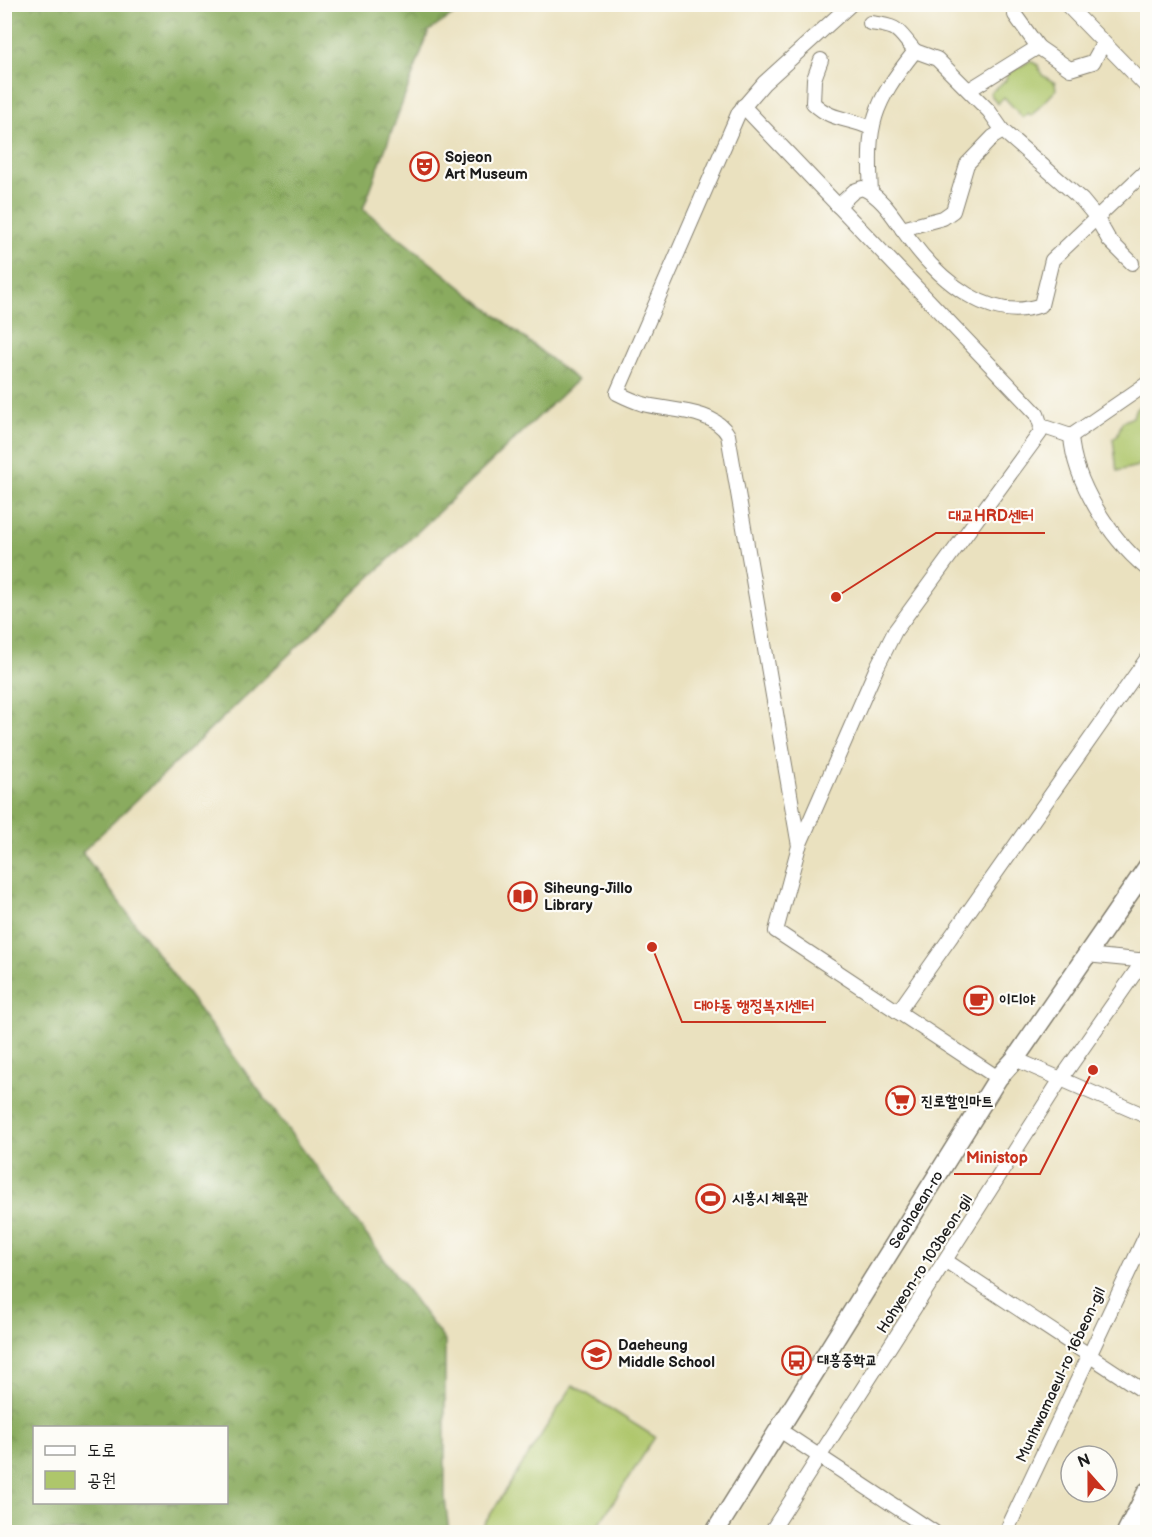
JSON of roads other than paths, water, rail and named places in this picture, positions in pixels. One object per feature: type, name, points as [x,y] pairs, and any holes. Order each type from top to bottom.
[{"type":"main road","name":"Seohaean-ro","points":[[716,1533],[998,1078],[1016,1059],[1148,866]]},
{"type":"main road","points":[[1128,1533],[1148,1493]]},
{"type":"street","points":[[1066,4],[1148,88]]},
{"type":"street","points":[[799,846],[728,435],[724,428],[702,416],[641,404],[617,393],[743,106],[764,82],[846,6]]},
{"type":"street","points":[[1015,15],[1038,47],[1070,69],[1093,62],[1103,44]]},
{"type":"street","points":[[870,23],[893,26],[904,35],[915,51],[937,59],[969,90],[1004,131],[1053,172],[1096,217],[1108,240],[1132,263]]},
{"type":"street","points":[[969,90],[1038,47]]},
{"type":"street","points":[[871,192],[871,128],[874,113],[895,75],[915,51]]},
{"type":"street","points":[[821,60],[814,79],[813,103],[823,113],[840,121],[856,120],[871,128]]},
{"type":"street","points":[[743,106],[1037,414],[1041,426],[1040,433],[896,631],[877,668],[799,846],[776,931],[998,1078]]},
{"type":"street","points":[[902,229],[943,218],[952,211],[967,164],[993,136],[1004,131]]},
{"type":"street","points":[[838,206],[854,191],[861,188],[871,192],[912,244],[964,294],[995,307],[1025,311],[1041,305],[1052,260],[1148,168]]},
{"type":"street","points":[[1071,436],[1148,383]]},
{"type":"street","points":[[1041,426],[1071,436]]},
{"type":"street","points":[[1071,436],[1073,457],[1098,510],[1124,550],[1144,567]]},
{"type":"street","points":[[898,1012],[1148,657]]},
{"type":"street","points":[[1086,955],[1146,959]]},
{"type":"street","name":"Hohyeon-ro 103beon-gil","points":[[771,1533],[1061,1079],[1146,959]]},
{"type":"street","points":[[1016,1059],[1148,1117]]},
{"type":"street","name":"Munhwamaeul-ro 16beon-gil","points":[[1006,1533],[1087,1356],[1148,1231]]},
{"type":"street","points":[[946,1262],[1148,1394]]},
{"type":"street","points":[[781,1431],[934,1533]]},
{"type":"place","name":"Sojeon Art Museum","points":[[424,166]]},
{"type":"place","name":"대교HRD센터","points":[[836,597]]},
{"type":"place","name":"Siheung-Jillo Library","points":[[523,897]]},
{"type":"place","name":"대야동 행정복지센터","points":[[652,947]]},
{"type":"place","name":"이디야","points":[[978,1000]]},
{"type":"place","name":"Ministop","points":[[1093,1070]]},
{"type":"place","name":"진로할인마트","points":[[900,1101]]},
{"type":"place","name":"시흥시 체육관","points":[[711,1198]]},
{"type":"place","name":"Daeheung Middle School","points":[[597,1354]]},
{"type":"place","name":"대흥중학교","points":[[796,1360]]}]
